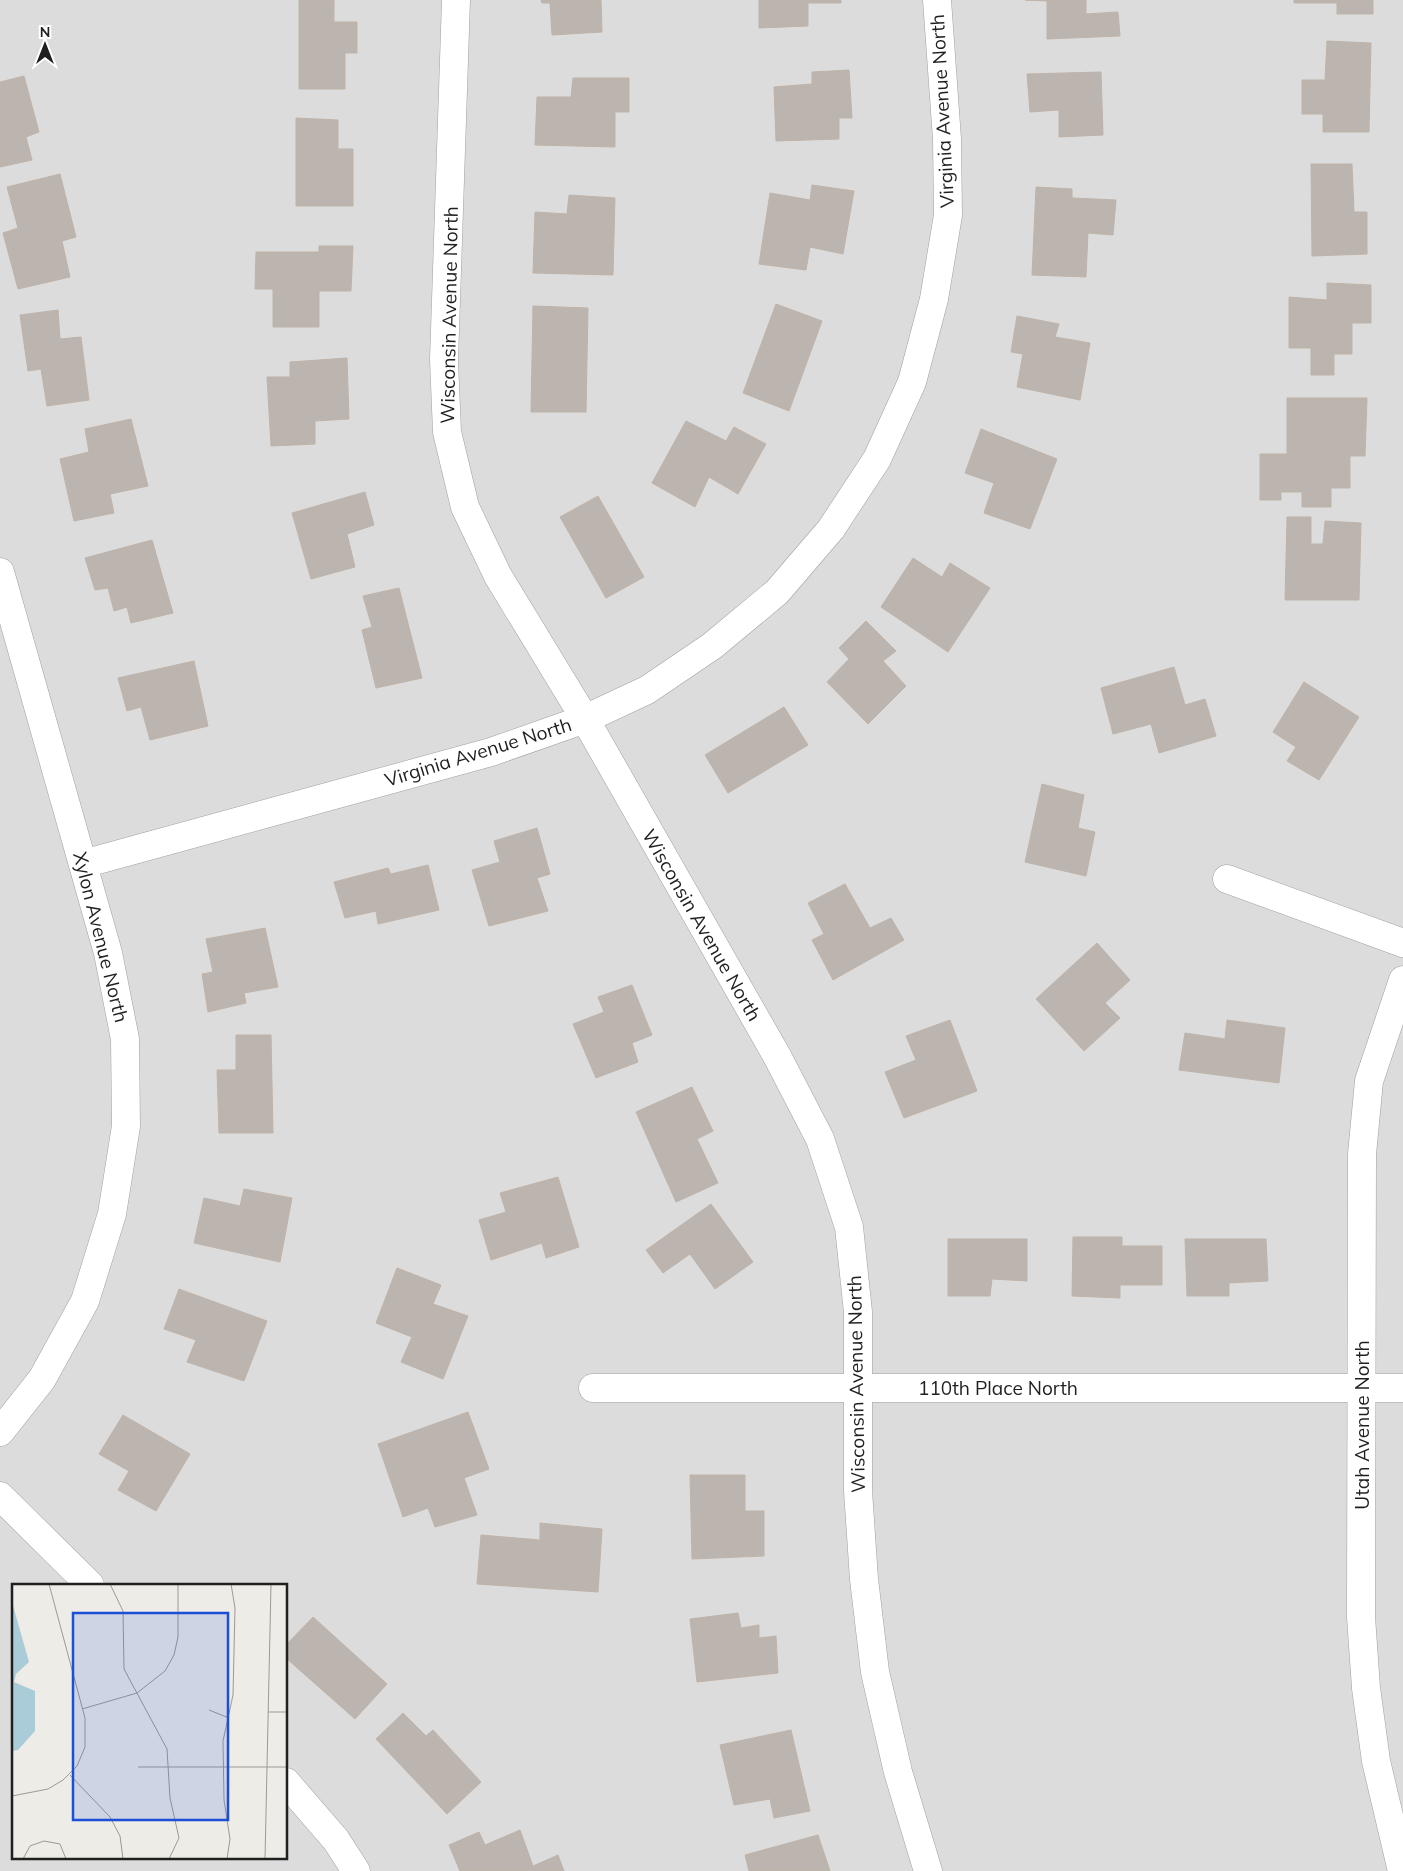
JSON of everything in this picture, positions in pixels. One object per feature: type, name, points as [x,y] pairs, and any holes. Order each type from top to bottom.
[{"type":"street","name":"Wisconsin Avenue North","points":[[456,0],[444,360],[447,432],[465,507],[498,576],[585,719],[777,1056],[820,1139],[848,1227],[858,1312],[858,1491],[864,1578],[875,1672],[898,1772],[928,1871]]},
{"type":"street","name":"Virginia Avenue North","points":[[83,864],[491,752],[585,719],[647,690],[712,646],[777,592],[830,529],[877,459],[912,382],[934,298],[948,215],[946,139],[937,0]]},
{"type":"street","name":"Xylon Avenue North","points":[[0,572],[108,953],[125,1039],[126,1126],[112,1214],[85,1301],[42,1379],[0,1432]]},
{"type":"street","points":[[1227,879],[1403,943]]},
{"type":"street","name":"Utah Avenue North","points":[[1402,1871],[1376,1761],[1366,1688],[1361,1617],[1362,1154],[1370,1081],[1403,980]]},
{"type":"street","name":"110th Place North","points":[[593,1388],[1403,1388]]},
{"type":"street","points":[[0,1496],[89,1584]]},
{"type":"street","points":[[288,1784],[336,1840],[356,1871]]},
{"type":"shaded area","points":[[0,0],[1403,0],[1403,1871],[0,1871]]},
{"type":"building","points":[[299,0],[334,0],[334,22],[357,22],[357,53],[345,53],[345,89],[299,89]]},
{"type":"building","points":[[541,0],[601,0],[602,32],[552,35],[550,3],[542,3]]},
{"type":"building","points":[[759,0],[841,0],[841,3],[808,3],[808,26],[759,28]]},
{"type":"building","points":[[1025,0],[1086,0],[1086,14],[1118,12],[1120,36],[1047,39],[1047,1]]},
{"type":"building","points":[[1294,0],[1373,0],[1373,14],[1337,14],[1337,3],[1294,3]]},
{"type":"building","points":[[1327,41],[1371,43],[1369,132],[1323,132],[1323,114],[1302,114],[1302,80],[1325,80]]},
{"type":"building","points":[[849,70],[852,118],[839,118],[839,139],[776,141],[774,87],[812,84],[812,72]]},
{"type":"building","points":[[1101,72],[1103,135],[1059,137],[1059,110],[1030,112],[1027,74]]},
{"type":"building","points":[[24,76],[39,132],[26,137],[32,160],[0,167],[0,82]]},
{"type":"building","points":[[573,78],[629,78],[629,112],[615,112],[615,147],[535,145],[537,97],[571,97]]},
{"type":"building","points":[[296,118],[338,120],[338,149],[353,149],[353,206],[296,206]]},
{"type":"building","points":[[1311,164],[1352,164],[1354,212],[1367,212],[1367,254],[1312,256]]},
{"type":"building","points":[[60,174],[76,237],[62,241],[70,277],[18,289],[3,233],[18,228],[7,187]]},
{"type":"building","points":[[812,185],[854,191],[843,254],[810,247],[806,270],[759,264],[770,193],[810,200]]},
{"type":"building","points":[[1036,187],[1072,189],[1072,198],[1116,200],[1113,235],[1088,233],[1086,277],[1032,275]]},
{"type":"building","points":[[569,195],[615,198],[613,275],[533,273],[535,212],[567,214]]},
{"type":"building","points":[[319,246],[353,246],[351,291],[319,291],[319,327],[273,327],[273,289],[255,289],[256,252],[319,252]]},
{"type":"building","points":[[1327,283],[1371,285],[1371,323],[1352,323],[1352,354],[1334,354],[1334,375],[1311,375],[1311,348],[1289,348],[1289,297],[1327,300]]},
{"type":"building","points":[[776,304],[822,321],[789,411],[743,393]]},
{"type":"building","points":[[533,306],[588,308],[586,412],[531,412]]},
{"type":"building","points":[[58,310],[60,339],[81,337],[89,400],[47,406],[41,369],[28,371],[20,315]]},
{"type":"building","points":[[1017,316],[1059,324],[1055,337],[1090,343],[1080,400],[1017,387],[1023,354],[1011,352]]},
{"type":"building","points":[[347,358],[349,419],[315,421],[315,444],[271,446],[267,377],[290,377],[290,362]]},
{"type":"building","points":[[1287,398],[1367,398],[1365,456],[1350,456],[1350,488],[1331,488],[1331,507],[1302,507],[1302,492],[1281,492],[1281,500],[1260,500],[1260,454],[1287,454]]},
{"type":"building","points":[[131,419],[148,486],[110,494],[114,513],[74,521],[60,459],[89,452],[85,429]]},
{"type":"building","points":[[686,421],[726,441],[734,427],[766,444],[738,494],[709,477],[695,507],[652,483]]},
{"type":"building","points":[[981,429],[1057,459],[1030,529],[984,513],[994,483],[965,473]]},
{"type":"building","points":[[365,492],[374,525],[347,534],[355,567],[311,579],[292,513]]},
{"type":"building","points":[[598,496],[644,577],[606,598],[560,517]]},
{"type":"building","points":[[1287,517],[1311,517],[1311,544],[1323,544],[1325,521],[1361,523],[1359,600],[1285,600]]},
{"type":"building","points":[[152,540],[173,613],[131,623],[127,607],[114,611],[108,588],[95,590],[85,558]]},
{"type":"building","points":[[913,558],[942,577],[950,563],[990,588],[948,652],[881,607]]},
{"type":"building","points":[[399,588],[422,678],[376,688],[362,630],[372,627],[363,596]]},
{"type":"building","points":[[866,621],[896,651],[883,661],[906,686],[868,724],[827,682],[849,659],[839,648]]},
{"type":"building","points":[[194,661],[208,726],[150,740],[141,707],[127,711],[118,678]]},
{"type":"building","points":[[1174,667],[1185,705],[1205,699],[1216,736],[1159,753],[1151,724],[1113,734],[1101,688]]},
{"type":"building","points":[[1304,682],[1359,717],[1319,780],[1287,761],[1296,747],[1273,732]]},
{"type":"building","points":[[784,707],[808,745],[728,793],[705,755]]},
{"type":"building","points":[[1042,784],[1084,795],[1078,828],[1095,832],[1086,876],[1025,862]]},
{"type":"building","points":[[537,828],[550,874],[537,878],[548,911],[489,926],[472,870],[500,862],[494,841]]},
{"type":"building","points":[[428,865],[439,910],[378,924],[376,911],[345,918],[334,882],[388,868],[391,874]]},
{"type":"building","points":[[845,884],[870,928],[891,918],[904,940],[833,980],[812,940],[824,934],[808,903]]},
{"type":"building","points":[[265,928],[278,987],[244,993],[246,1003],[208,1012],[202,974],[213,972],[206,939]]},
{"type":"building","points":[[1097,943],[1130,980],[1105,1003],[1120,1018],[1084,1051],[1036,999]]},
{"type":"building","points":[[632,985],[652,1035],[632,1043],[638,1062],[596,1078],[573,1024],[604,1012],[598,997]]},
{"type":"building","points":[[950,1020],[977,1091],[904,1118],[885,1072],[916,1060],[906,1036]]},
{"type":"building","points":[[1227,1020],[1285,1028],[1279,1083],[1179,1070],[1185,1033],[1225,1039]]},
{"type":"building","points":[[236,1035],[271,1035],[273,1133],[219,1133],[217,1070],[236,1070]]},
{"type":"building","points":[[692,1087],[713,1131],[697,1139],[718,1183],[676,1202],[636,1112]]},
{"type":"building","points":[[558,1177],[579,1247],[546,1258],[542,1243],[491,1260],[479,1220],[506,1212],[500,1193]]},
{"type":"building","points":[[244,1189],[292,1198],[280,1262],[194,1243],[204,1198],[240,1206]]},
{"type":"building","points":[[711,1204],[753,1262],[715,1289],[690,1254],[663,1273],[646,1250]]},
{"type":"building","points":[[1073,1237],[1122,1237],[1122,1246],[1162,1246],[1162,1285],[1120,1285],[1120,1298],[1072,1296]]},
{"type":"building","points":[[948,1239],[1027,1239],[1027,1281],[992,1279],[990,1296],[948,1296]]},
{"type":"building","points":[[1185,1239],[1266,1239],[1268,1281],[1229,1283],[1229,1296],[1187,1296]]},
{"type":"building","points":[[397,1268],[441,1285],[433,1304],[468,1316],[443,1379],[401,1362],[412,1337],[376,1323]]},
{"type":"building","points":[[179,1289],[267,1321],[244,1381],[187,1362],[196,1340],[164,1329]]},
{"type":"building","points":[[468,1412],[489,1469],[464,1478],[477,1515],[435,1527],[428,1508],[403,1517],[378,1444]]},
{"type":"building","points":[[123,1415],[190,1454],[156,1511],[118,1490],[129,1471],[99,1454]]},
{"type":"building","points":[[690,1475],[745,1475],[745,1511],[764,1511],[764,1556],[692,1559]]},
{"type":"building","points":[[540,1523],[602,1529],[598,1592],[477,1584],[481,1535],[540,1540]]},
{"type":"building","points":[[738,1613],[741,1628],[759,1625],[759,1638],[776,1636],[778,1673],[697,1682],[690,1619]]},
{"type":"building","points":[[313,1617],[387,1684],[355,1719],[288,1660],[288,1643]]},
{"type":"building","points":[[403,1713],[426,1736],[433,1730],[481,1782],[447,1814],[376,1739]]},
{"type":"building","points":[[791,1730],[810,1811],[774,1818],[770,1799],[734,1805],[720,1745]]},
{"type":"building","points":[[520,1830],[533,1866],[558,1855],[564,1871],[460,1871],[449,1845],[479,1832],[485,1845]]},
{"type":"building","points":[[818,1835],[830,1871],[749,1871],[745,1855]]}]
